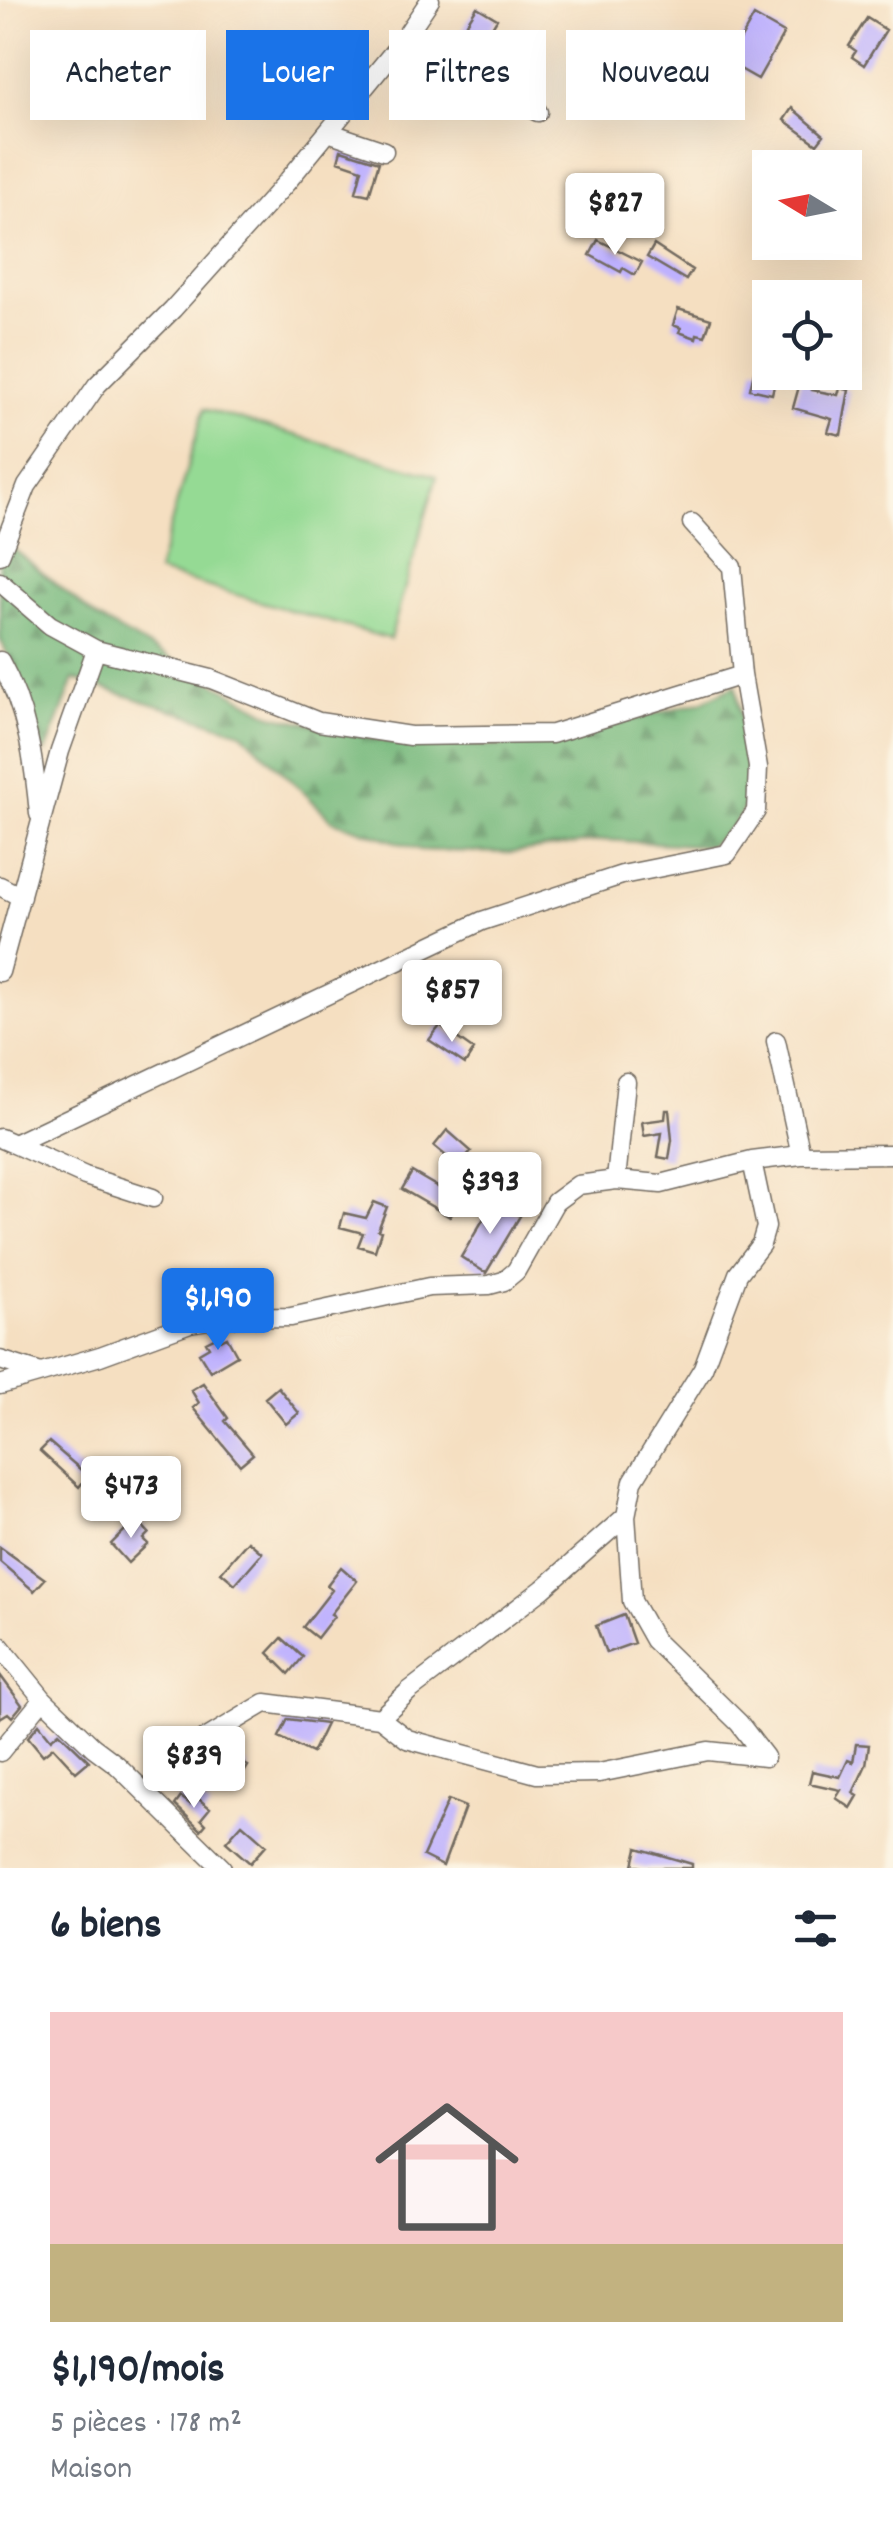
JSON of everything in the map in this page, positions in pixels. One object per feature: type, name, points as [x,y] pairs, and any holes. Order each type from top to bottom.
[{"type":"street","points":[[410,30],[430,0]]},
{"type":"street","points":[[0,555],[28,486],[98,385],[173,309],[389,58]]},
{"type":"street","points":[[328,132],[384,151]]},
{"type":"street","points":[[7,1141],[482,922],[622,875],[727,854],[756,811],[758,767],[742,675],[732,566],[692,523]]},
{"type":"street","points":[[0,582],[50,625],[96,650],[212,679],[318,722],[410,736],[552,734],[742,675]]},
{"type":"street","points":[[0,972],[60,751],[96,650]]},
{"type":"street","points":[[0,661],[15,688],[33,752],[40,824]]},
{"type":"street","points":[[0,886],[21,897]]},
{"type":"street","points":[[776,1041],[801,1155]]},
{"type":"street","points":[[616,1180],[626,1082]]},
{"type":"street","points":[[7,1141],[85,1176],[153,1198]]},
{"type":"street","points":[[0,1385],[100,1356],[190,1323],[221,1318],[291,1317],[429,1287],[504,1281],[516,1270],[555,1202],[578,1185],[616,1180],[661,1184],[752,1161],[801,1155],[893,1154]]},
{"type":"street","points":[[182,1753],[264,1703],[380,1718],[407,1739],[537,1774],[599,1773],[708,1751],[765,1757],[738,1723],[654,1640],[632,1601],[626,1516],[633,1481],[703,1368],[738,1274],[761,1244],[766,1227],[752,1161]]},
{"type":"street","points":[[0,1360],[38,1372]]},
{"type":"street","points":[[380,1718],[543,1589],[626,1516]]},
{"type":"street","points":[[0,1646],[44,1699],[222,1868]]},
{"type":"street","points":[[0,1752],[44,1699]]},
{"type":"green space","points":[[204,409],[437,476],[390,639],[157,572]]},
{"type":"green space","points":[[0,538],[97,618],[272,715],[396,743],[502,746],[589,730],[701,702],[736,685],[747,762],[745,804],[735,823],[709,846],[606,840],[510,853],[421,850],[333,821],[242,732],[74,679],[46,752],[36,743],[25,692],[0,639]]},
{"type":"building","points":[[477,7],[497,19],[493,30],[463,29]]},
{"type":"building","points":[[754,16],[784,33],[758,79],[745,72],[745,32]]},
{"type":"building","points":[[867,18],[886,30],[864,65],[852,57],[856,51],[849,46]]},
{"type":"building","points":[[792,108],[824,135],[817,144],[784,120]]},
{"type":"building","points":[[341,150],[379,162],[369,195],[356,192],[362,169],[338,161]]},
{"type":"building","points":[[598,240],[642,262],[635,275],[590,255]]},
{"type":"building","points":[[654,245],[692,270],[686,280],[647,257]]},
{"type":"building","points":[[678,309],[711,319],[705,336],[697,334],[696,338],[679,332],[681,328],[673,325]]},
{"type":"building","points":[[798,390],[838,395],[839,390],[849,390],[841,435],[828,432],[832,419],[793,408]]},
{"type":"building","points":[[440,1026],[474,1050],[465,1064],[429,1040]]},
{"type":"building","points":[[666,1110],[672,1140],[669,1159],[658,1157],[662,1133],[644,1136],[642,1122],[665,1119]]},
{"type":"building","points":[[447,1130],[471,1151],[458,1166],[434,1146]]},
{"type":"building","points":[[473,1171],[496,1188],[486,1202],[463,1185]]},
{"type":"building","points":[[412,1172],[460,1200],[450,1217],[402,1189]]},
{"type":"building","points":[[494,1201],[520,1216],[486,1273],[461,1257]]},
{"type":"building","points":[[374,1202],[387,1207],[375,1251],[358,1246],[363,1233],[340,1227],[344,1213],[366,1218]]},
{"type":"building","points":[[218,1336],[221,1340],[227,1337],[237,1355],[210,1371],[199,1353],[209,1347],[206,1342]]},
{"type":"building","points":[[203,1383],[228,1418],[225,1421],[253,1454],[240,1465],[193,1408],[199,1403],[191,1390]]},
{"type":"building","points":[[278,1387],[299,1413],[286,1424],[265,1398]]},
{"type":"building","points":[[49,1442],[88,1476],[79,1487],[40,1451]]},
{"type":"building","points":[[136,1519],[149,1533],[143,1539],[148,1544],[128,1563],[111,1544]]},
{"type":"building","points":[[248,1541],[262,1553],[235,1584],[221,1572]]},
{"type":"building","points":[[0,1547],[45,1579],[34,1591],[0,1562]]},
{"type":"building","points":[[341,1567],[357,1581],[317,1638],[303,1627],[332,1590],[327,1585]]},
{"type":"building","points":[[624,1615],[634,1643],[606,1653],[596,1626]]},
{"type":"building","points":[[282,1638],[303,1657],[289,1674],[268,1653]]},
{"type":"building","points":[[0,1675],[22,1705],[12,1717],[8,1713],[0,1718]]},
{"type":"building","points":[[288,1719],[326,1724],[312,1753],[279,1737]]},
{"type":"building","points":[[39,1724],[51,1739],[59,1732],[89,1761],[76,1772],[53,1747],[43,1755],[28,1737]]},
{"type":"building","points":[[856,1744],[869,1745],[866,1765],[853,1793],[858,1796],[851,1808],[836,1798],[841,1790],[809,1783],[812,1771],[840,1777],[848,1760],[853,1762]]},
{"type":"building","points":[[217,1749],[248,1766],[242,1776],[238,1774],[235,1780],[218,1771],[222,1764],[212,1758]]},
{"type":"building","points":[[181,1797],[190,1804],[196,1797],[210,1808],[201,1819],[206,1824],[201,1830],[175,1805]]},
{"type":"building","points":[[448,1800],[465,1807],[443,1866],[423,1856]]},
{"type":"building","points":[[242,1824],[266,1845],[250,1863],[226,1842]]},
{"type":"building","points":[[637,1848],[692,1864],[692,1868],[633,1865]]}]
